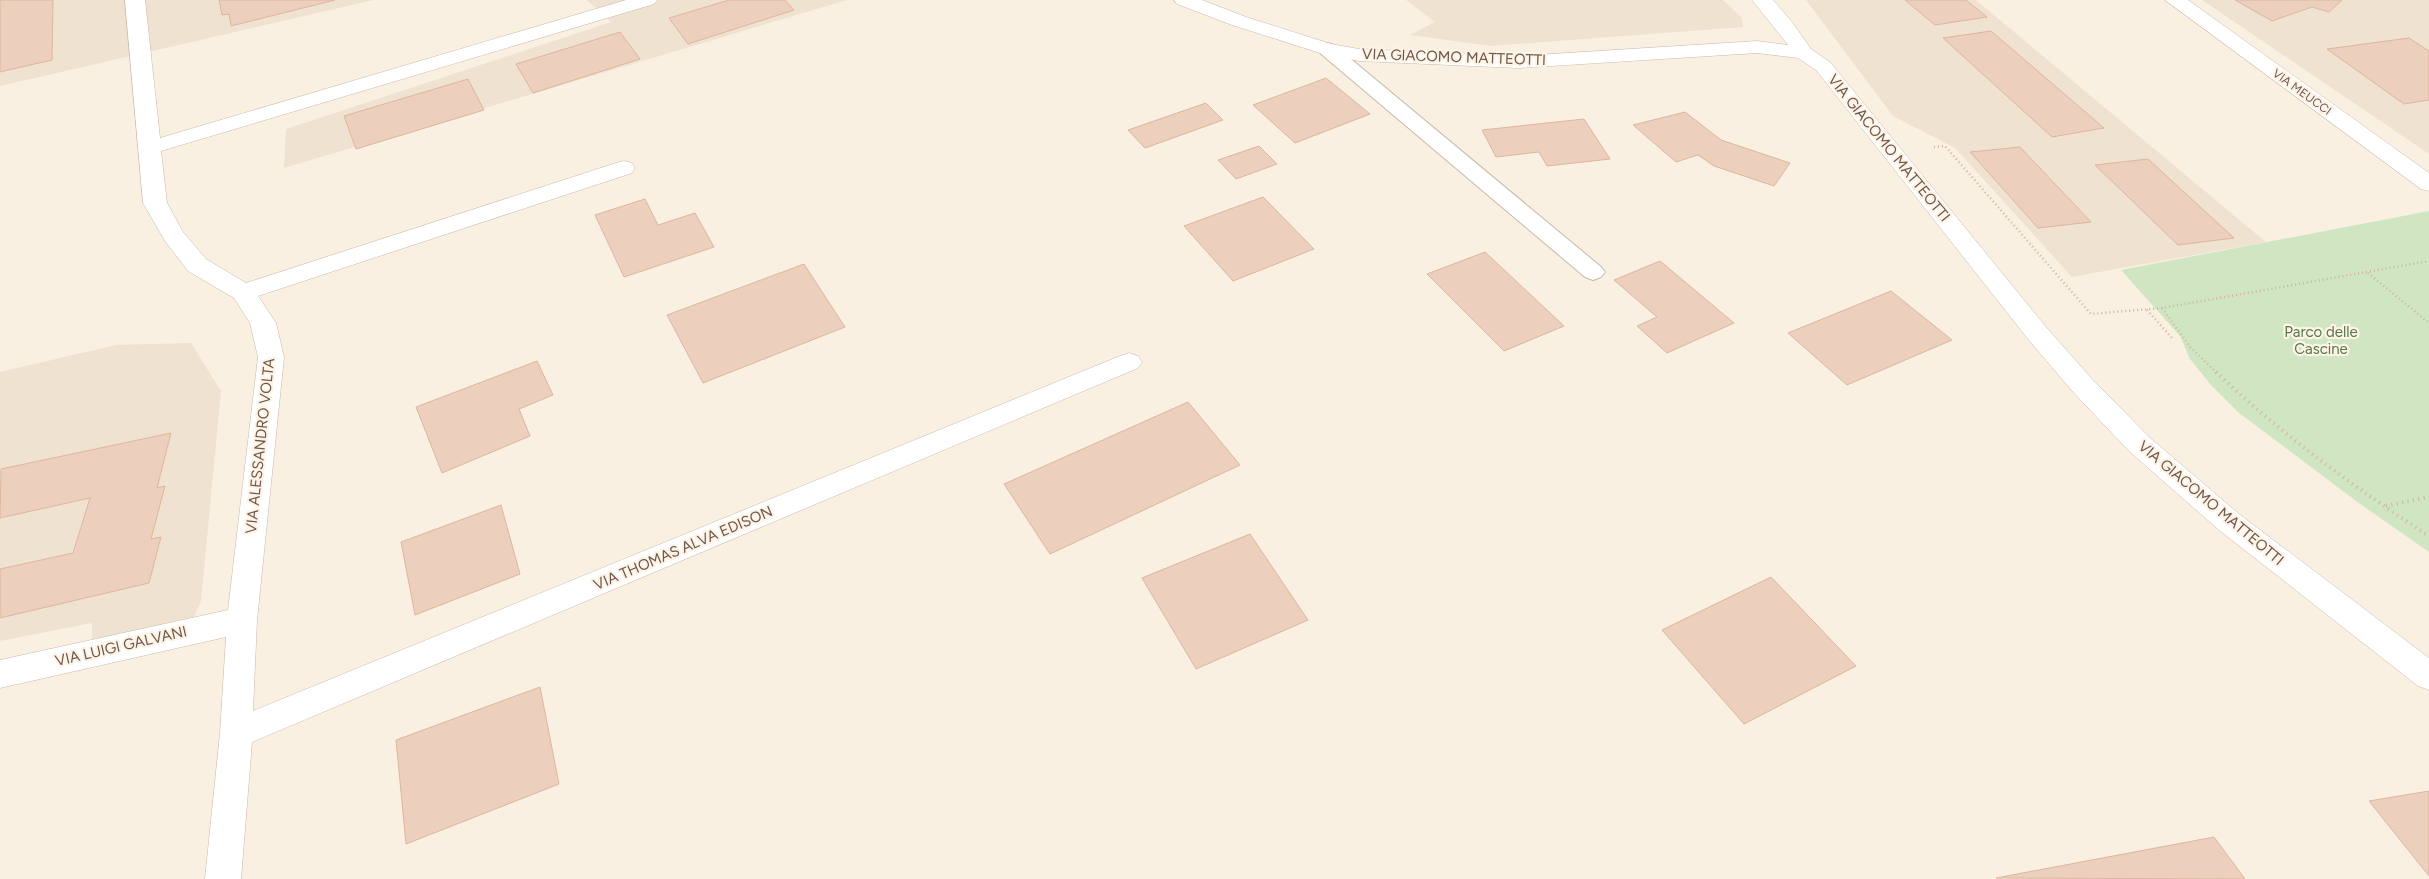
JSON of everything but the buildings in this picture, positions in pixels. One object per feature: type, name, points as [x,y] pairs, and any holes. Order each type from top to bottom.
[{"type":"street","name":"VIA ALESSANDRO VOLTA","points":[[136,0],[155,203],[173,236],[197,265],[243,292],[263,323],[270,357],[242,620],[236,733],[223,879]]},
{"type":"street","points":[[150,148],[647,0]]},
{"type":"street","name":"VIA GIACOMO MATTEOTTI","points":[[1184,0],[1239,21],[1327,49],[1360,55],[1519,62],[1757,47],[1804,53],[1823,66],[2038,333],[2083,386],[2139,444],[2229,522],[2429,676]]},
{"type":"street","points":[[1762,0],[1785,26],[1804,53]]},
{"type":"street","name":"VIA MEUCCI","points":[[2175,0],[2429,184]]},
{"type":"street","points":[[243,292],[624,168]]},
{"type":"street","name":"VIA THOMAS ALVA EDISON","points":[[236,733],[1129,362]]},
{"type":"street","name":"VIA LUIGI GALVANI","points":[[0,674],[242,620]]},
{"type":"lane","points":[[1327,49],[1593,272]]},
{"type":"path","points":[[1890,150],[1945,146],[2091,314],[2162,308],[2429,261]]},
{"type":"path","points":[[2368,273],[2429,323]]},
{"type":"path","points":[[2162,308],[2190,347],[2237,392],[2322,463],[2429,536]]},
{"type":"path","points":[[2146,309],[2172,338]]},
{"type":"path","points":[[2385,506],[2429,497]]},
{"type":"shaded area","points":[[0,0],[374,0],[0,86]]},
{"type":"shaded area","points":[[587,0],[847,0],[284,168],[286,129],[611,22]]},
{"type":"shaded area","points":[[1406,0],[1723,0],[1742,18],[1743,27],[1491,46],[1410,35],[1435,22]]},
{"type":"shaded area","points":[[1806,0],[1976,0],[2266,242],[2072,277],[1955,148],[1893,116]]},
{"type":"shaded area","points":[[2202,0],[2429,0],[2429,154]]},
{"type":"shaded area","points":[[191,343],[221,391],[201,601],[194,617],[92,642],[92,623],[0,641],[0,372],[116,345]]},
{"type":"green space","name":"Parco delle Cascine","points":[[2429,211],[2429,552],[2356,501],[2239,413],[2211,385],[2190,359],[2180,336],[2121,270]]}]
